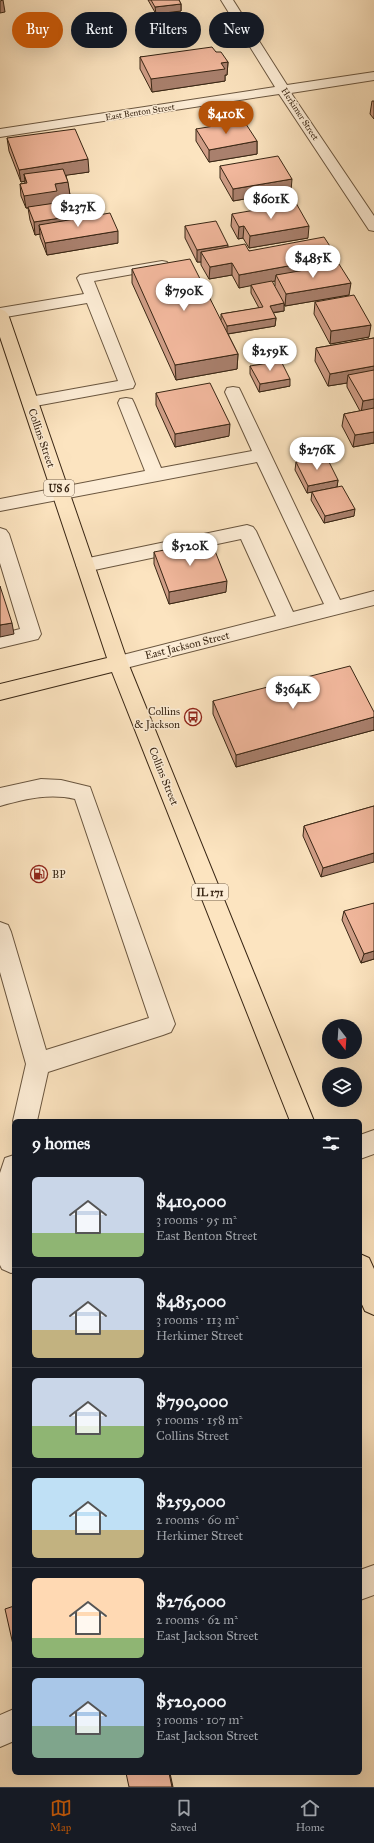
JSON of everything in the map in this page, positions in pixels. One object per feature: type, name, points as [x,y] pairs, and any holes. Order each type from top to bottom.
[{"type":"main road","name":"Collins Street","points":[[0,313],[4,342],[30,402],[118,663],[301,1119]]},
{"type":"main road","name":"East Jackson Street","points":[[0,692],[118,663]]},
{"type":"main road","points":[[362,1272],[374,1302]]},
{"type":"street","name":"Herkimer Street","points":[[227,0],[374,227]]},
{"type":"street","name":"East Benton Street","points":[[0,133],[374,76]]},
{"type":"street","points":[[30,402],[127,384],[85,278],[165,265]]},
{"type":"street","points":[[0,313],[92,297]]},
{"type":"street","points":[[233,392],[335,608]]},
{"type":"street","points":[[126,403],[155,476]]},
{"type":"street","points":[[0,506],[262,455]]},
{"type":"street","points":[[85,565],[247,531],[287,620]]},
{"type":"street","points":[[0,641],[31,634],[14,606],[7,580],[2,545]]},
{"type":"street","name":"East Jackson Street","points":[[118,663],[335,608],[371,604]]},
{"type":"street","points":[[0,797],[33,788],[63,787],[83,793],[163,1024],[38,1064]]},
{"type":"street","points":[[0,932],[38,1064],[25,1119]]},
{"type":"street","points":[[362,1146],[374,1142]]},
{"type":"street","points":[[8,1261],[6,1200],[12,1175]]},
{"type":"street","points":[[362,1584],[374,1580]]},
{"type":"street","points":[[0,1731],[12,1727]]},
{"type":"building","points":[[151,0],[179,0],[181,4],[155,7]]},
{"type":"building","points":[[209,47],[213,48],[216,52],[221,52],[228,62],[221,63],[225,69],[151,79],[140,57]]},
{"type":"building","points":[[244,121],[257,141],[209,150],[196,129]]},
{"type":"building","points":[[75,129],[88,159],[19,170],[7,138]]},
{"type":"building","points":[[278,156],[292,179],[233,189],[220,166]]},
{"type":"building","points":[[63,169],[68,182],[55,184],[57,191],[24,196],[20,184],[27,183],[24,174]]},
{"type":"building","points":[[76,200],[81,215],[34,222],[28,207]]},
{"type":"building","points":[[296,203],[309,226],[250,236],[244,226],[239,227],[232,214]]},
{"type":"building","points":[[110,213],[118,231],[45,243],[39,225]]},
{"type":"building","points":[[216,221],[228,245],[197,250],[185,226]]},
{"type":"building","points":[[324,237],[337,257],[239,275],[232,263],[210,267],[201,252],[245,244],[249,251]]},
{"type":"building","points":[[190,259],[238,354],[175,365],[132,269]]},
{"type":"building","points":[[339,264],[351,283],[286,294],[276,275]]},
{"type":"building","points":[[272,281],[284,303],[270,306],[276,318],[227,326],[221,314],[263,307],[251,285]]},
{"type":"building","points":[[354,295],[371,325],[331,331],[315,302]]},
{"type":"building","points":[[374,338],[374,366],[330,374],[316,348]]},
{"type":"building","points":[[281,361],[290,379],[260,384],[250,366]]},
{"type":"building","points":[[374,370],[374,399],[363,401],[348,375]]},
{"type":"building","points":[[210,383],[230,424],[175,434],[156,393]]},
{"type":"building","points":[[374,408],[374,432],[355,435],[344,414]]},
{"type":"building","points":[[326,456],[338,480],[308,486],[296,462]]},
{"type":"building","points":[[342,486],[355,509],[325,516],[312,492]]},
{"type":"building","points":[[211,541],[227,581],[169,592],[154,552]]},
{"type":"building","points":[[0,586],[12,623],[0,625]]},
{"type":"building","points":[[350,666],[374,712],[374,717],[236,755],[213,701]]},
{"type":"building","points":[[374,806],[374,853],[323,868],[304,826]]},
{"type":"building","points":[[374,903],[374,951],[364,954],[344,911]]},
{"type":"building","points":[[12,1607],[12,1640],[5,1609]]},
{"type":"building","points":[[126,1775],[169,1775],[172,1787],[129,1787]]},
{"type":"place","name":"Collins & Jackson","points":[[193,717]]},
{"type":"place","name":"BP","points":[[39,874]]}]
